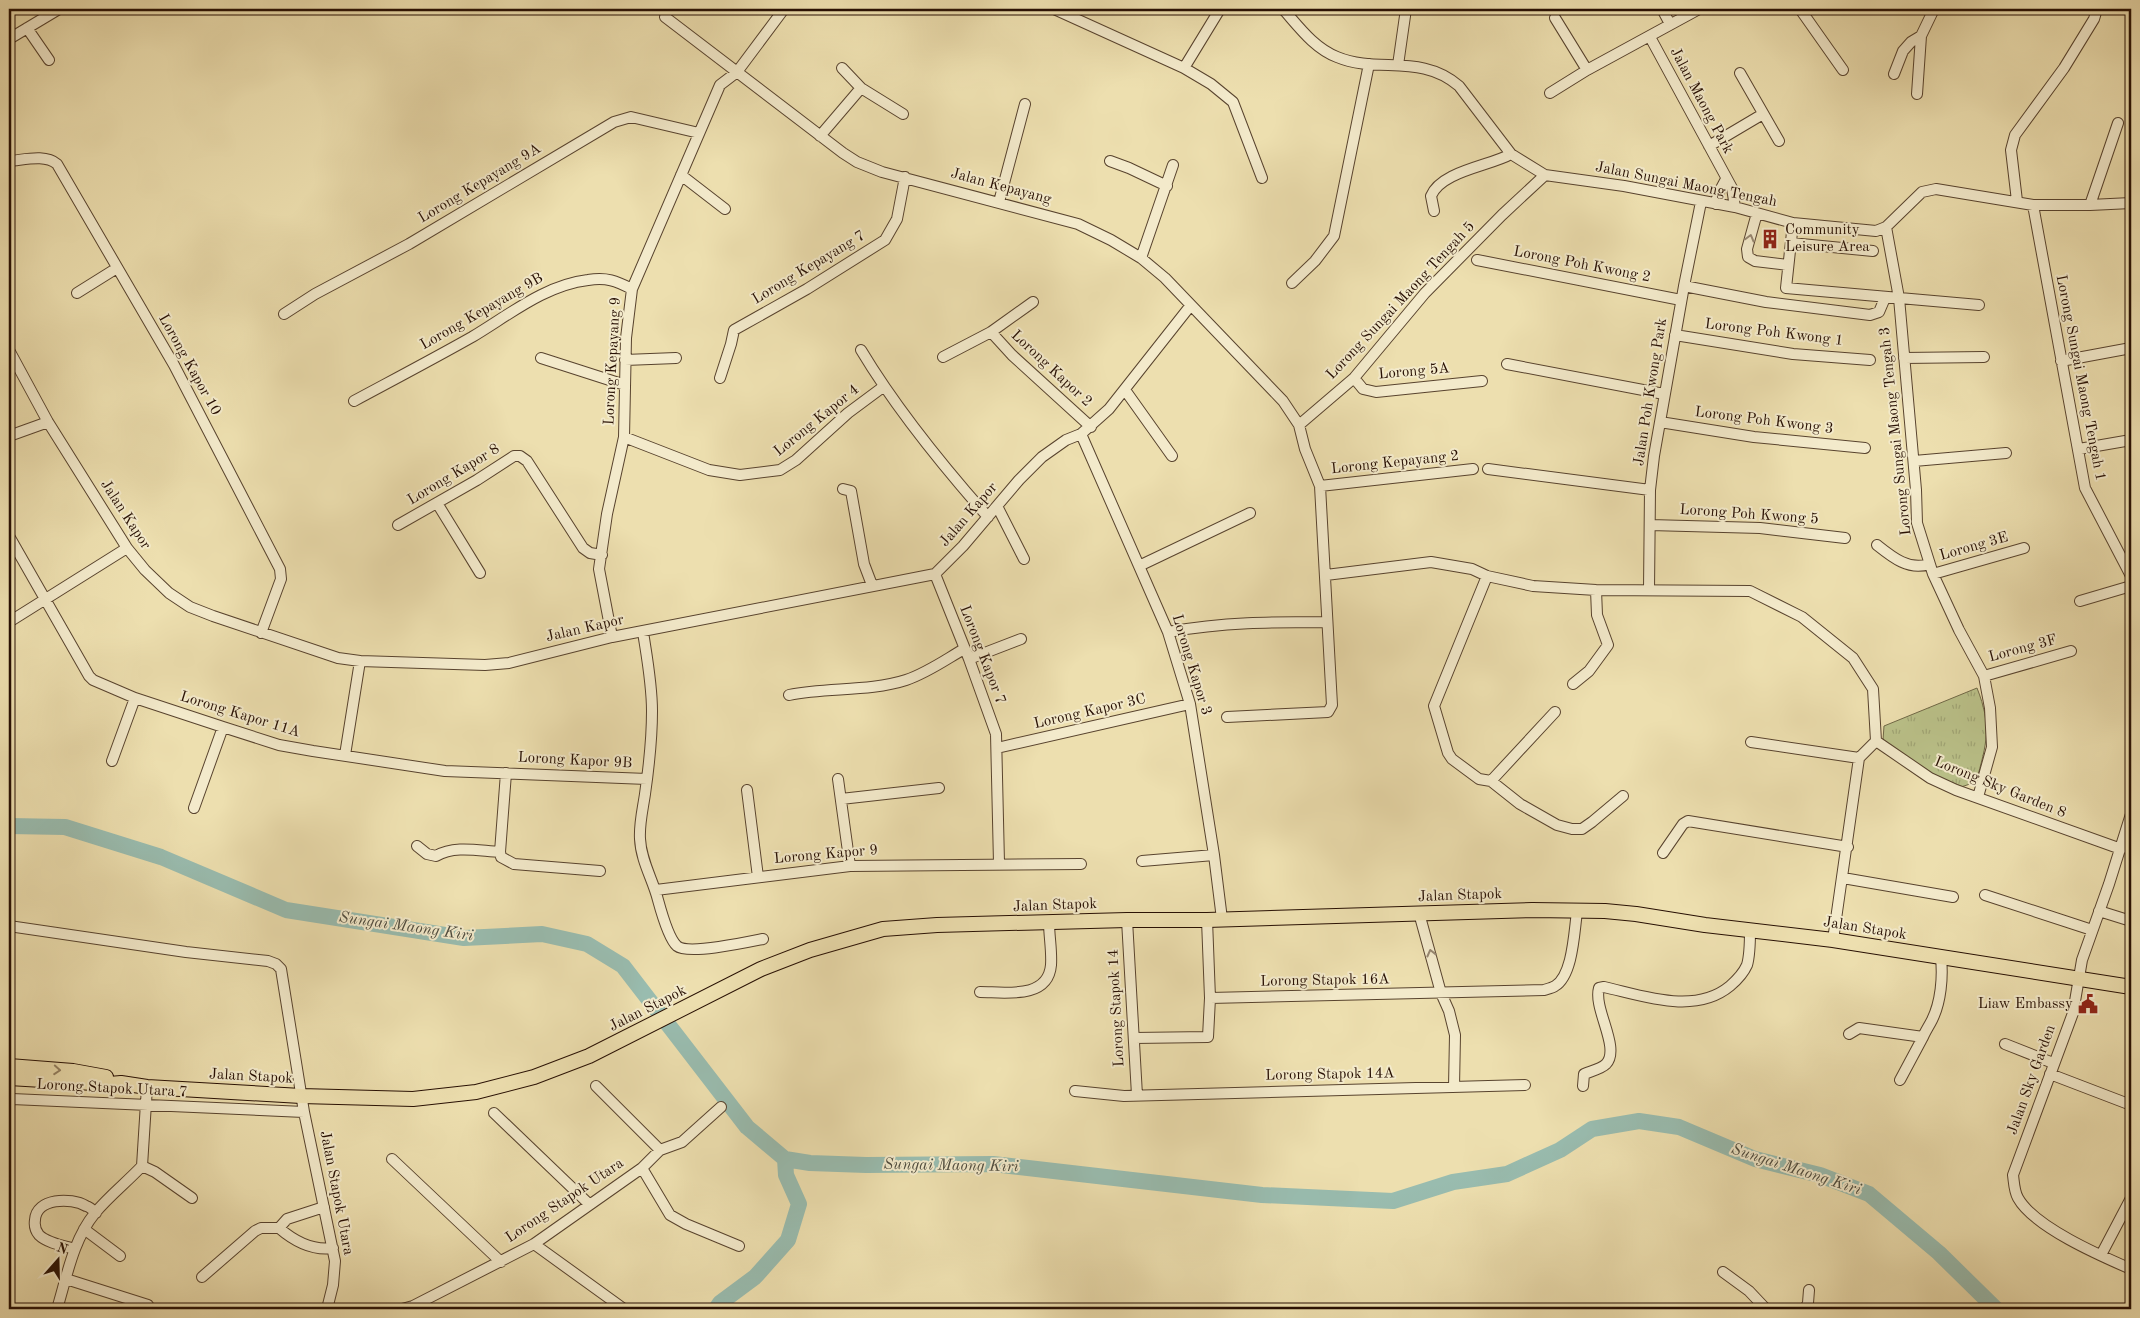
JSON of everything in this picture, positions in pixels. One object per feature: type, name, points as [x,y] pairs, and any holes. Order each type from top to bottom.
[{"type":"main road","name":"Jalan Stapok","points":[[9,1078],[121,1083],[147,1087],[301,1096],[414,1099],[476,1092],[534,1078],[624,1039],[761,969],[810,950],[883,929],[937,925],[1208,920],[1532,910],[1605,911],[1834,940],[2131,987]]},
{"type":"main road","points":[[9,1066],[73,1071],[110,1077],[121,1083]]},
{"type":"street","points":[[9,38],[60,9]]},
{"type":"street","name":"Lorong Kepayang 9","points":[[602,555],[607,514],[624,437],[625,360],[628,312],[632,289],[720,85],[737,72],[784,9]]},
{"type":"street","points":[[1054,9],[1184,68],[1211,84],[1233,102],[1262,178]]},
{"type":"street","points":[[1184,68],[1220,9]]},
{"type":"street","name":"Jalan Sungai Maong Tengah","points":[[1283,9],[1316,46],[1338,58],[1368,64],[1398,64],[1435,71],[1450,78],[1459,86],[1511,154],[1545,175],[1624,186],[1735,207],[1793,223],[1876,230],[1886,227]]},
{"type":"street","points":[[1398,64],[1406,9]]},
{"type":"street","points":[[1662,9],[1670,24]]},
{"type":"street","points":[[1550,93],[1586,70],[1699,9]]},
{"type":"street","points":[[1800,9],[1843,70]]},
{"type":"street","points":[[1917,94],[1921,36],[1934,9]]},
{"type":"street","points":[[2017,201],[2012,144],[2016,135],[2064,68],[2094,19],[2097,9]]},
{"type":"street","name":"Jalan Kepayang","points":[[665,17],[820,136],[857,162],[882,172],[1078,224],[1111,240],[1140,258],[1165,278],[1283,400],[1299,426],[1305,449],[1320,486],[1332,706],[1328,712],[1227,716]]},
{"type":"street","points":[[1555,18],[1586,70]]},
{"type":"street","points":[[27,28],[49,60]]},
{"type":"street","points":[[1894,74],[1903,51],[1911,42],[1921,36]]},
{"type":"street","name":"Jalan Maong Park","points":[[1650,37],[1732,188],[1735,207]]},
{"type":"street","points":[[1292,283],[1315,261],[1334,236],[1368,64]]},
{"type":"street","points":[[842,68],[861,88],[903,114]]},
{"type":"street","points":[[1740,73],[1780,140]]},
{"type":"street","points":[[820,136],[861,88]]},
{"type":"street","points":[[999,202],[1025,104]]},
{"type":"street","points":[[1709,146],[1763,114]]},
{"type":"street","name":"Lorong Kepayang 9A","points":[[284,314],[315,294],[409,244],[614,122],[631,117],[699,133]]},
{"type":"street","points":[[2090,205],[2118,123]]},
{"type":"street","points":[[1434,211],[1431,196],[1437,187],[1464,170],[1501,159],[1511,154]]},
{"type":"street","name":"Lorong Kapor 10","points":[[9,161],[41,158],[52,159],[57,164],[174,365],[280,569],[281,579],[261,633]]},
{"type":"street","points":[[1110,162],[1129,168],[1166,186]]},
{"type":"street","points":[[1140,258],[1173,165]]},
{"type":"street","points":[[682,175],[725,210]]},
{"type":"street","name":"Lorong Sungai Maong Tengah 5","points":[[1299,426],[1354,378],[1425,293],[1502,215],[1545,175]]},
{"type":"street","name":"Lorong Kepayang 7","points":[[720,378],[734,330],[807,289],[885,240],[897,219],[905,177]]},
{"type":"street","name":"Jalan Maong Park","points":[[1716,204],[1718,194],[1726,179]]},
{"type":"street","points":[[1886,227],[1922,192],[1936,188],[2033,205],[2131,203]]},
{"type":"street","name":"Jalan Poh Kwong Park","points":[[1649,590],[1650,490],[1664,394],[1701,202]]},
{"type":"street","name":"Lorong Sungai Maong Tengah 1","points":[[2033,205],[2085,488],[2131,576]]},
{"type":"street","points":[[1756,213],[1747,248],[1748,257],[1755,261],[1788,265]]},
{"type":"street","points":[[1784,304],[1793,223]]},
{"type":"street","name":"Lorong Sungai Maong Tengah 3","points":[[1886,227],[1899,298],[1918,523],[1933,574],[1959,630],[1984,676],[1990,708],[1992,747],[1978,797]]},
{"type":"street","points":[[1791,243],[1873,251]]},
{"type":"street","name":"Lorong Poh Kwong 2","points":[[1477,260],[1681,300]]},
{"type":"street","points":[[77,293],[117,268]]},
{"type":"street","name":"Lorong Kepayang 9B","points":[[354,401],[559,286],[588,280],[611,279],[632,289]]},
{"type":"street","points":[[1684,286],[1784,304],[1870,315],[1879,312],[1885,298]]},
{"type":"street","points":[[1786,288],[1979,306]]},
{"type":"street","points":[[942,357],[991,332],[1033,302]]},
{"type":"street","name":"Jalan Kapor","points":[[9,350],[48,422],[127,548],[145,570],[169,593],[213,616],[338,658],[360,662],[485,665],[509,663],[612,637],[935,574],[1042,457],[1066,440],[1081,434],[1091,427],[1125,390],[1191,305]]},
{"type":"street","name":"Lorong Kapor 2","points":[[991,332],[1012,355],[1091,427]]},
{"type":"street","name":"Lorong Poh Kwong 1","points":[[1675,335],[1793,354],[1870,360]]},
{"type":"street","points":[[2061,361],[2131,348]]},
{"type":"street","name":"Lorong Kapor 4","points":[[860,350],[884,387],[955,479],[988,517]]},
{"type":"street","points":[[1904,358],[1984,357]]},
{"type":"street","points":[[541,358],[625,385]]},
{"type":"street","points":[[625,360],[676,358]]},
{"type":"street","points":[[1507,364],[1664,394]]},
{"type":"street","name":"Lorong 5A","points":[[1354,378],[1363,389],[1376,392],[1482,381]]},
{"type":"street","name":"Lorong Kapor 4","points":[[624,437],[709,470],[740,475],[780,470],[796,460],[848,413],[884,387]]},
{"type":"street","points":[[1125,390],[1172,456]]},
{"type":"street","points":[[9,436],[48,422]]},
{"type":"street","name":"Lorong Poh Kwong 3","points":[[1660,422],[1754,437],[1865,448]]},
{"type":"street","name":"Lorong Kapor 3","points":[[1081,434],[1168,632],[1190,704],[1214,855],[1222,919]]},
{"type":"street","points":[[2079,449],[2131,440]]},
{"type":"street","points":[[1914,461],[2006,453]]},
{"type":"street","name":"Lorong Kapor 8","points":[[398,525],[514,456],[520,456],[527,462],[582,548],[590,553],[602,555]]},
{"type":"street","name":"Lorong Kepayang 2","points":[[1320,486],[1473,469]]},
{"type":"street","points":[[1488,469],[1650,490]]},
{"type":"street","points":[[843,489],[851,491],[864,564],[872,585]]},
{"type":"street","points":[[437,503],[480,573]]},
{"type":"street","points":[[997,506],[1024,559]]},
{"type":"street","points":[[1139,566],[1250,513]]},
{"type":"street","name":"Lorong Poh Kwong 5","points":[[1650,525],[1760,528],[1845,538]]},
{"type":"street","name":"Lorong Kapor 11A","points":[[9,536],[93,680],[135,698],[279,745],[445,771],[506,773]]},
{"type":"street","points":[[1877,545],[1907,565],[1920,567],[1929,564]]},
{"type":"street","points":[[9,622],[127,548]]},
{"type":"street","name":"Lorong 3E","points":[[1933,574],[2024,548]]},
{"type":"street","points":[[602,555],[599,569],[612,637]]},
{"type":"street","points":[[1326,576],[1431,562],[1472,570],[1487,576],[1533,586],[1596,590],[1750,591],[1802,617],[1853,658],[1873,689],[1876,741],[1859,758],[1834,940]]},
{"type":"street","name":"Lorong Kapor 7","points":[[935,574],[970,660],[992,722],[997,748],[999,863]]},
{"type":"street","points":[[1487,576],[1434,706],[1446,748],[1452,759],[1480,778],[1491,781],[1520,804],[1557,825],[1572,829],[1582,829],[1622,796]]},
{"type":"street","points":[[2080,601],[2131,586]]},
{"type":"street","points":[[1573,684],[1589,671],[1608,645],[1596,615],[1596,590]]},
{"type":"street","points":[[1168,632],[1205,625],[1244,622],[1327,622]]},
{"type":"street","points":[[643,632],[651,684],[652,711],[651,741],[640,839],[644,859],[656,890],[662,915],[676,946],[698,949],[763,939]]},
{"type":"street","points":[[970,660],[1021,639]]},
{"type":"street","points":[[789,695],[807,691],[885,685],[906,680],[964,649]]},
{"type":"street","name":"Lorong 3F","points":[[1984,676],[2071,651]]},
{"type":"street","points":[[346,756],[360,662]]},
{"type":"street","points":[[112,761],[135,698]]},
{"type":"street","name":"Lorong Kapor 3C","points":[[997,748],[1190,704]]},
{"type":"street","points":[[1491,781],[1555,712]]},
{"type":"street","points":[[194,808],[223,727]]},
{"type":"street","name":"Lorong Sky Garden 8","points":[[1876,741],[1930,778],[2121,849]]},
{"type":"street","points":[[1750,742],[1859,758]]},
{"type":"street","name":"Lorong Kapor 9B","points":[[500,852],[506,773],[647,779]]},
{"type":"street","points":[[838,779],[850,866]]},
{"type":"street","points":[[841,799],[939,788]]},
{"type":"street","points":[[747,790],[758,877]]},
{"type":"street","name":"Jalan Sky Garden","points":[[2131,814],[2121,849],[2082,960],[2073,1013],[2053,1063],[2014,1175],[2014,1186],[2018,1198],[2042,1223],[2131,1269]]},
{"type":"street","points":[[1663,853],[1683,824],[1688,821],[1848,847]]},
{"type":"street","points":[[418,846],[427,854],[436,856],[446,850],[500,852],[501,857],[514,864],[600,871]]},
{"type":"street","points":[[1142,860],[1214,855]]},
{"type":"street","name":"Lorong Kapor 9","points":[[656,890],[850,866],[999,863],[1081,864]]},
{"type":"street","points":[[1843,878],[1953,897]]},
{"type":"street","points":[[1985,895],[2092,930]]},
{"type":"street","points":[[2099,911],[2131,921]]},
{"type":"street","name":"Lorong Stapok 16A","points":[[1210,998],[1441,994],[1544,990],[1556,986],[1566,974],[1577,912]]},
{"type":"street","points":[[1420,913],[1441,994],[1449,1011],[1455,1034],[1454,1087]]},
{"type":"street","name":"Lorong Stapok 14","points":[[1127,920],[1137,1095]]},
{"type":"street","points":[[1134,1038],[1208,1037],[1210,998],[1208,920]]},
{"type":"street","points":[[980,992],[1029,992],[1040,986],[1047,979],[1051,966],[1049,922]]},
{"type":"street","name":"Jalan Stapok Utara","points":[[9,926],[186,952],[268,961],[282,969],[301,1096],[335,1261],[333,1285],[327,1309]]},
{"type":"street","points":[[1583,1086],[1584,1074],[1604,1066],[1609,1059],[1607,1028],[1598,1004],[1599,988],[1604,987],[1644,996],[1686,1002],[1709,998],[1724,991],[1744,972],[1748,963],[1750,930]]},
{"type":"street","points":[[1900,1080],[1938,1005],[1942,969],[1941,958]]},
{"type":"street","points":[[1848,1034],[1860,1028],[1922,1038]]},
{"type":"street","points":[[2006,1044],[2053,1063]]},
{"type":"street","points":[[2050,1074],[2131,1105]]},
{"type":"street","points":[[596,1086],[660,1150],[682,1142],[721,1108]]},
{"type":"street","name":"Lorong Stapok 14A","points":[[1076,1091],[1111,1096],[1525,1086]]},
{"type":"street","points":[[57,1309],[75,1249],[84,1229],[96,1213],[142,1166],[147,1087]]},
{"type":"street","name":"Lorong Stapok Utara 7","points":[[9,1101],[12,1099],[304,1112]]},
{"type":"street","points":[[494,1113],[589,1204]]},
{"type":"street","name":"Lorong Stapok Utara","points":[[402,1309],[413,1306],[534,1244],[642,1168],[660,1150]]},
{"type":"street","points":[[392,1159],[501,1262]]},
{"type":"street","points":[[142,1166],[155,1172],[192,1198]]},
{"type":"street","points":[[642,1168],[670,1215],[686,1224],[739,1246]]},
{"type":"street","points":[[2101,1255],[2131,1198]]},
{"type":"street","points":[[75,1249],[47,1240],[39,1235],[34,1227],[35,1216],[41,1207],[54,1201],[86,1205],[96,1213]]},
{"type":"street","points":[[279,1228],[287,1219],[324,1207]]},
{"type":"street","points":[[202,1277],[247,1236],[261,1228],[279,1228],[293,1240],[303,1244],[324,1249],[332,1248]]},
{"type":"street","points":[[84,1229],[120,1256]]},
{"type":"street","points":[[534,1244],[624,1309]]},
{"type":"street","points":[[1723,1272],[1749,1291],[1766,1309]]},
{"type":"street","points":[[66,1279],[148,1305]]},
{"type":"street","points":[[1804,1309],[1808,1303],[1809,1290]]},
{"type":"green space","points":[[1977,688],[1985,713],[1986,735],[1976,782],[1961,787],[1930,776],[1883,740],[1884,726]]},
{"type":"waterway","name":"Sungai Maong Kiri","points":[[9,826],[65,827],[161,857],[286,910],[464,938],[542,934],[587,944],[623,966],[747,1127],[785,1159],[810,1163],[866,1165],[993,1164],[1262,1195],[1393,1201],[1453,1182],[1507,1174],[1560,1150],[1592,1129],[1639,1121],[1679,1127],[1755,1159],[1820,1175],[1869,1194],[1939,1253],[1996,1309]]},
{"type":"waterway","points":[[716,1309],[720,1303],[755,1277],[788,1240],[799,1204],[786,1175],[785,1159]]},
{"type":"place","name":"Community Leisure Area","points":[[1770,239]]},
{"type":"place","name":"Liaw Embassy","points":[[2088,1004]]}]
